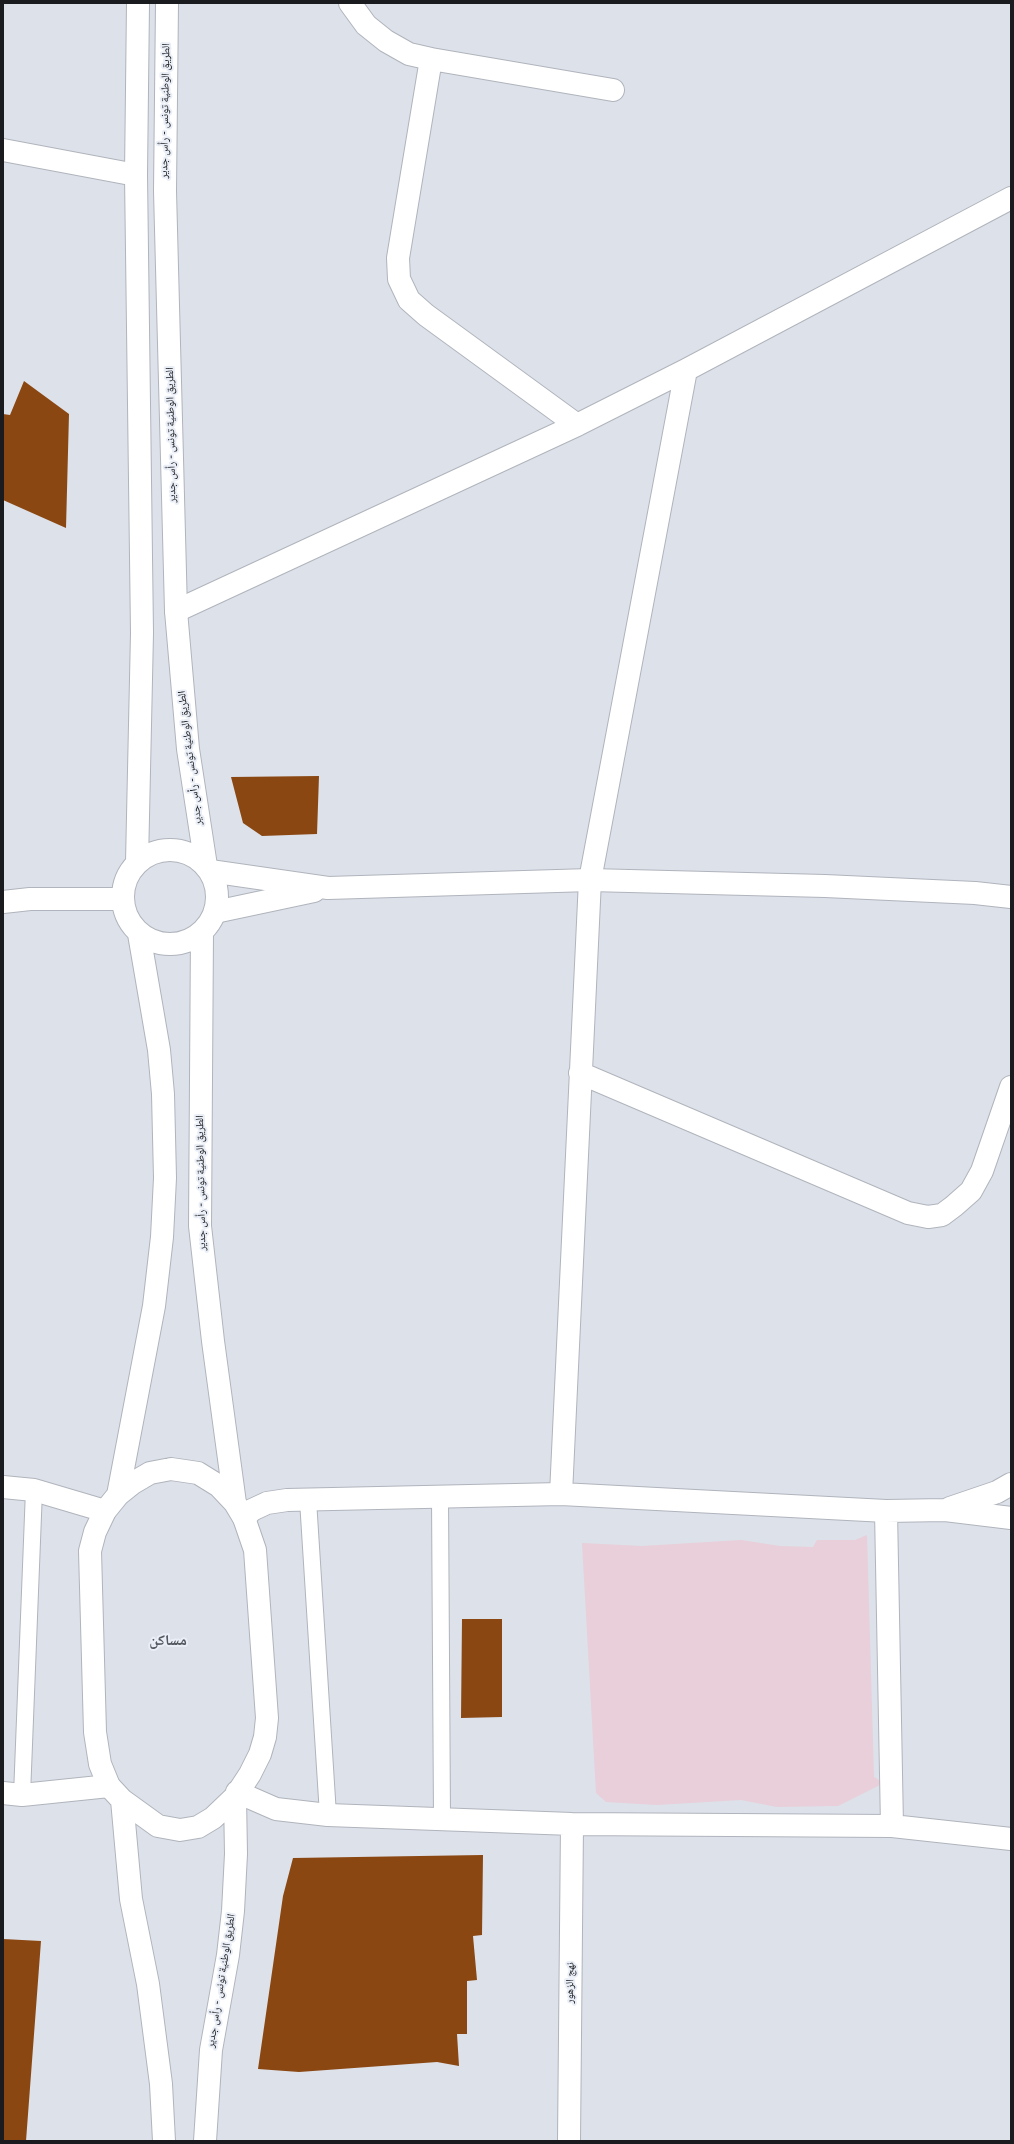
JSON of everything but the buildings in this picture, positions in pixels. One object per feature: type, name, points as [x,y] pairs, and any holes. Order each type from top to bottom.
[{"type":"street","points":[[137,862],[142,633],[136,175],[138,3]]},
{"type":"street","name":"الطريق الوطنية تونس - رأس جدير","points":[[168,3],[165,191],[176,611],[188,749],[208,868]]},
{"type":"street","points":[[350,3],[366,25],[386,41],[409,54],[613,90]]},
{"type":"street","points":[[431,59],[398,258],[399,279],[409,300],[426,315],[577,425]]},
{"type":"street","points":[[3,150],[136,175]]},
{"type":"street","points":[[176,611],[577,425],[686,370],[1011,198]]},
{"type":"street","points":[[561,1494],[590,880],[686,370]]},
{"type":"street","points":[[165,850],[180,851],[194,856],[208,868],[216,884],[218,898],[215,912],[210,923],[202,932],[191,940],[178,944],[164,945],[150,941],[139,934],[127,918],[122,899],[123,886],[129,873],[137,862],[150,854],[165,850]]},
{"type":"street","points":[[208,868],[328,888]]},
{"type":"street","points":[[215,912],[328,888],[590,880],[825,886],[975,893],[1011,897]]},
{"type":"street","points":[[3,902],[81,898],[122,899]]},
{"type":"street","name":"الطريق الوطنية تونس - رأس جدير","points":[[202,932],[200,1226],[213,1341],[240,1511]]},
{"type":"street","points":[[139,934],[159,1050],[163,1094],[165,1178],[162,1237],[154,1306],[111,1503],[95,1532],[90,1551],[95,1732],[100,1764],[115,1793],[131,1899],[148,1984],[161,2084],[164,2141]]},
{"type":"street","points":[[580,1073],[908,1213],[928,1217],[942,1215],[971,1191],[982,1171],[1011,1087]]},
{"type":"street","points":[[13,1794],[115,1793],[158,1826],[180,1830],[198,1827],[213,1818],[236,1795],[250,1774],[260,1754],[265,1737],[267,1718],[255,1550],[240,1511],[219,1486],[198,1473],[171,1469],[150,1473],[133,1483],[111,1503]]},
{"type":"street","points":[[945,1510],[996,1492],[1011,1484]]},
{"type":"street","points":[[3,1487],[34,1490],[111,1503]]},
{"type":"street","points":[[240,1511],[252,1510],[266,1503],[287,1500],[561,1494],[886,1511],[945,1510],[1011,1518]]},
{"type":"street","points":[[886,1511],[892,1826]]},
{"type":"street","points":[[236,1795],[276,1809],[328,1815],[572,1824],[892,1826],[1011,1839]]},
{"type":"street","name":"الطريق الوطنية تونس - رأس جدير","points":[[205,2141],[211,2050],[228,1955],[233,1912],[236,1854],[236,1795]]},
{"type":"street","name":"نهج الزهور","points":[[570,2141],[572,1824]]},
{"type":"lane","points":[[13,1794],[34,1490]]},
{"type":"lane","points":[[440,1497],[442,1819]]},
{"type":"lane","points":[[308,1500],[328,1815]]},
{"type":"shaded area","points":[[867,1535],[874,1777],[884,1783],[838,1806],[777,1807],[741,1800],[657,1805],[606,1802],[596,1793],[582,1543],[642,1546],[741,1540],[780,1546],[813,1547],[817,1540],[855,1540]]},
{"type":"district","name":"مساكن","points":[[168,1642]]}]
